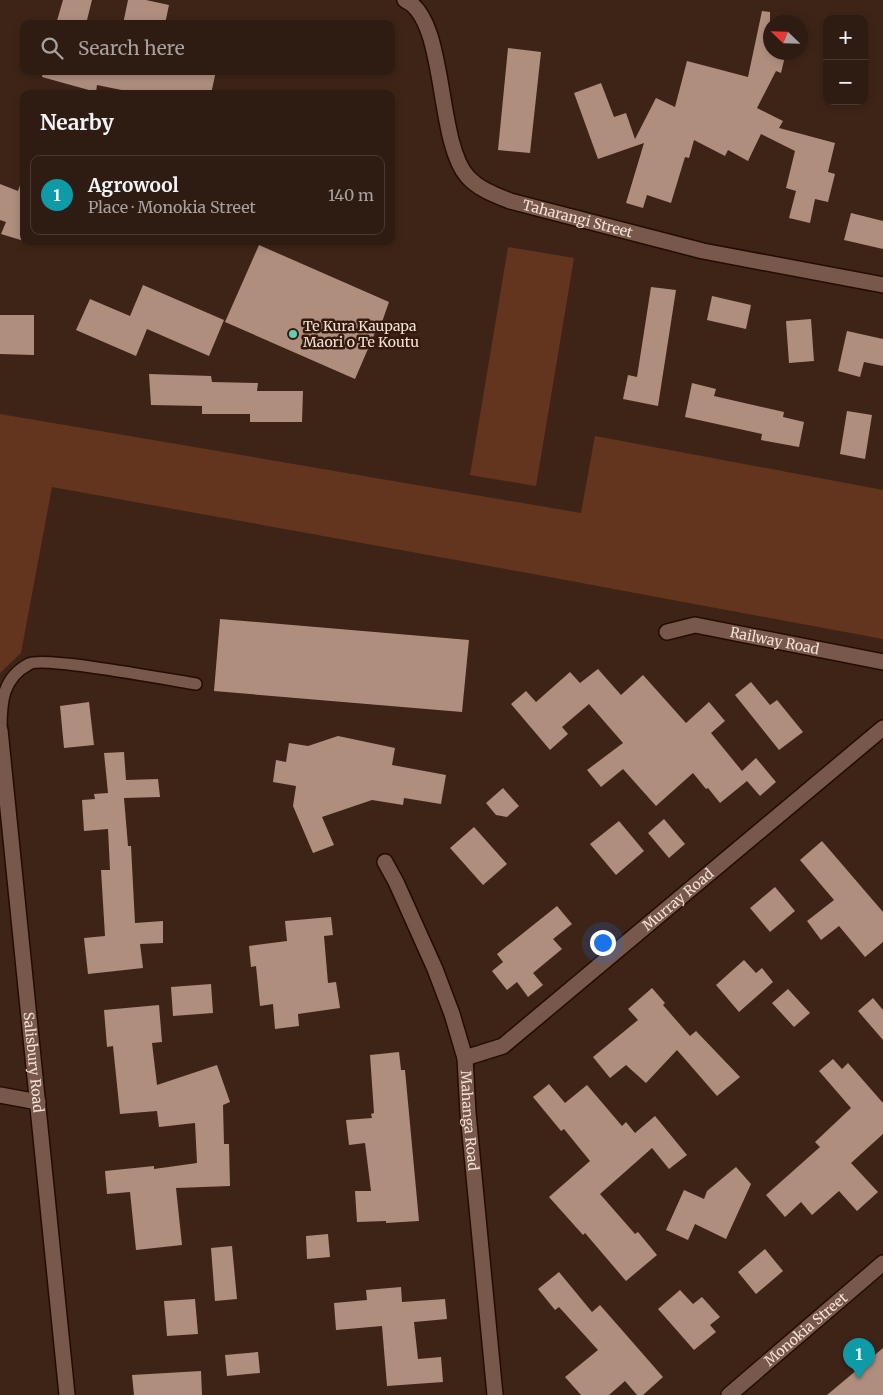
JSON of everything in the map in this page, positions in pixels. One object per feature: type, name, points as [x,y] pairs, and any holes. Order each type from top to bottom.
[{"type":"street","name":"Taharangi Street","points":[[405,0],[420,12],[425,22],[452,140],[460,165],[468,177],[485,190],[510,202],[703,251],[883,285]]},
{"type":"street","name":"Railway Road","points":[[667,632],[695,625],[883,662]]},
{"type":"street","name":"Murray Road","points":[[465,1058],[503,1046],[883,728]]},
{"type":"street","name":"Salisbury Road","points":[[0,730],[67,1395]]},
{"type":"street","name":"Mahanga Road","points":[[385,862],[435,969],[452,1014],[465,1058],[468,1113],[495,1395]]},
{"type":"street","points":[[0,1095],[38,1102]]},
{"type":"street","name":"Monokia Street","points":[[729,1395],[883,1263]]},
{"type":"lane","points":[[0,730],[1,700],[10,679],[30,663],[55,662],[196,684]]},
{"type":"shaded area","points":[[508,247],[574,258],[536,486],[470,475]]},
{"type":"shaded area","points":[[0,414],[581,513],[595,436],[883,490],[883,639],[52,487],[21,653],[0,673]]},
{"type":"building","points":[[63,0],[92,0],[87,20],[57,20]]},
{"type":"building","points":[[128,0],[146,0],[169,5],[166,20],[124,20]]},
{"type":"building","points":[[762,11],[770,12],[770,15],[763,15],[763,60],[784,60],[781,73],[776,71],[757,108],[783,121],[779,128],[835,143],[828,172],[835,174],[828,202],[815,199],[810,223],[789,218],[796,191],[786,188],[795,151],[761,134],[748,161],[728,150],[725,156],[694,140],[689,158],[685,157],[671,203],[647,195],[643,208],[626,203],[644,143],[598,159],[574,93],[601,83],[614,117],[626,113],[635,139],[656,98],[675,107],[687,61],[748,77]]},
{"type":"building","points":[[508,48],[541,52],[530,153],[498,150]]},
{"type":"building","points":[[42,75],[215,75],[212,90],[121,90],[97,85],[96,90],[89,90],[42,77]]},
{"type":"building","points":[[0,184],[18,191],[20,185],[20,240],[1,234],[6,222],[0,220]]},
{"type":"building","points":[[851,213],[883,221],[883,249],[844,240]]},
{"type":"building","points":[[259,245],[389,302],[382,322],[380,321],[355,379],[225,322]]},
{"type":"building","points":[[143,285],[224,320],[209,356],[147,329],[136,356],[76,330],[90,299],[130,316]]},
{"type":"building","points":[[651,287],[676,290],[658,406],[623,399],[628,375],[637,377]]},
{"type":"building","points":[[712,296],[751,305],[746,329],[707,320]]},
{"type":"building","points":[[0,315],[34,315],[34,355],[0,354]]},
{"type":"building","points":[[811,319],[814,361],[789,363],[786,321]]},
{"type":"building","points":[[847,331],[883,339],[883,366],[864,362],[860,377],[838,371]]},
{"type":"building","points":[[149,374],[211,376],[212,382],[258,383],[257,391],[303,391],[302,422],[250,422],[250,414],[202,414],[202,406],[151,405]]},
{"type":"building","points":[[692,383],[716,389],[714,396],[784,412],[783,417],[804,422],[799,447],[761,440],[762,434],[685,417]]},
{"type":"building","points":[[847,411],[872,415],[865,459],[840,454]]},
{"type":"building","points":[[220,619],[469,640],[462,712],[214,691]]},
{"type":"building","points":[[598,669],[621,695],[643,675],[686,723],[709,702],[725,721],[711,733],[742,771],[756,758],[776,782],[760,796],[747,781],[720,803],[693,773],[656,806],[623,769],[601,787],[587,770],[623,743],[589,704],[562,727],[568,734],[550,750],[511,704],[526,691],[536,702],[570,672],[580,683]]},
{"type":"building","points":[[751,682],[770,705],[777,700],[803,732],[779,750],[735,695]]},
{"type":"building","points":[[89,702],[94,745],[64,748],[60,706]]},
{"type":"building","points":[[338,736],[395,748],[392,765],[446,775],[441,804],[404,798],[403,805],[372,800],[322,817],[334,845],[313,853],[293,806],[296,786],[273,782],[276,760],[286,762],[289,743],[308,746]]},
{"type":"building","points":[[124,752],[126,780],[158,779],[160,797],[124,798],[128,846],[131,846],[135,923],[163,921],[163,943],[140,944],[143,968],[88,974],[84,938],[105,936],[101,870],[110,870],[108,829],[84,831],[82,800],[95,799],[94,794],[108,793],[104,753]]},
{"type":"building","points":[[503,788],[519,806],[507,817],[496,815],[486,803]]},
{"type":"building","points":[[664,819],[685,844],[669,858],[648,833]]},
{"type":"building","points":[[619,821],[644,851],[616,875],[590,844]]},
{"type":"building","points":[[474,827],[507,864],[483,885],[450,848]]},
{"type":"building","points":[[822,841],[883,912],[883,942],[865,957],[839,926],[821,940],[807,921],[834,900],[800,860]]},
{"type":"building","points":[[775,887],[795,911],[770,932],[750,908]]},
{"type":"building","points":[[557,906],[572,924],[553,939],[562,949],[533,973],[543,985],[528,997],[517,982],[507,990],[492,971],[503,962],[497,954]]},
{"type":"building","points":[[331,917],[333,935],[324,936],[328,983],[336,982],[340,1008],[298,1014],[299,1026],[275,1029],[273,1004],[260,1006],[256,966],[251,967],[249,946],[287,941],[285,921]]},
{"type":"building","points":[[744,960],[756,973],[762,968],[773,982],[739,1012],[716,985]]},
{"type":"building","points":[[211,984],[213,1013],[173,1016],[171,987]]},
{"type":"building","points":[[652,988],[665,1003],[663,1005],[690,1036],[696,1031],[740,1077],[717,1096],[677,1050],[646,1083],[626,1065],[610,1078],[593,1057],[638,1020],[628,1009]]},
{"type":"building","points":[[788,989],[810,1013],[794,1027],[772,1003]]},
{"type":"building","points":[[873,998],[883,1010],[883,1040],[858,1011]]},
{"type":"building","points":[[159,1005],[162,1042],[152,1043],[157,1085],[217,1065],[230,1102],[223,1105],[224,1144],[229,1144],[230,1186],[176,1188],[182,1245],[136,1250],[130,1192],[107,1194],[105,1171],[154,1166],[154,1169],[197,1163],[195,1123],[159,1127],[157,1111],[120,1114],[113,1046],[107,1047],[104,1010]]},
{"type":"building","points":[[399,1052],[401,1070],[405,1070],[419,1221],[357,1222],[355,1191],[371,1191],[365,1143],[349,1145],[346,1120],[372,1118],[371,1114],[374,1113],[370,1055]]},
{"type":"building","points":[[833,1059],[842,1069],[848,1063],[883,1103],[883,1134],[851,1163],[878,1192],[857,1211],[839,1191],[812,1215],[801,1202],[785,1217],[766,1195],[820,1147],[815,1142],[851,1108],[819,1071]]},
{"type":"building","points":[[549,1084],[565,1103],[587,1085],[622,1126],[626,1122],[635,1133],[655,1116],[687,1155],[669,1169],[652,1148],[600,1194],[635,1234],[638,1232],[657,1255],[626,1281],[585,1233],[583,1235],[549,1197],[590,1161],[564,1129],[561,1131],[533,1097]]},
{"type":"building","points":[[736,1167],[751,1184],[726,1239],[695,1224],[688,1240],[666,1230],[684,1190],[704,1199],[707,1191]]},
{"type":"building","points":[[328,1234],[330,1257],[307,1259],[306,1236]]},
{"type":"building","points":[[232,1246],[237,1299],[215,1301],[211,1248]]},
{"type":"building","points":[[765,1249],[783,1271],[756,1294],[738,1272]]},
{"type":"building","points":[[559,1272],[592,1312],[600,1305],[663,1377],[643,1395],[637,1395],[625,1381],[609,1395],[581,1395],[565,1377],[598,1350],[559,1307],[555,1310],[538,1289]]},
{"type":"building","points":[[401,1287],[402,1302],[445,1299],[447,1319],[414,1322],[418,1359],[441,1357],[443,1382],[387,1386],[382,1326],[336,1330],[334,1303],[367,1300],[366,1290]]},
{"type":"building","points":[[680,1290],[693,1304],[702,1297],[720,1317],[710,1325],[716,1332],[694,1350],[658,1309]]},
{"type":"building","points":[[195,1299],[198,1334],[167,1336],[164,1301]]},
{"type":"building","points":[[883,1348],[883,1395],[827,1395]]},
{"type":"building","points":[[258,1352],[260,1373],[227,1376],[225,1355]]},
{"type":"building","points":[[201,1371],[202,1395],[134,1395],[132,1375]]},
{"type":"place","name":"Te Kura Kaupapa Maori o Te Koutu","points":[[293,334]]},
{"type":"place","name":"Agrowool","points":[[859,1379]]}]
